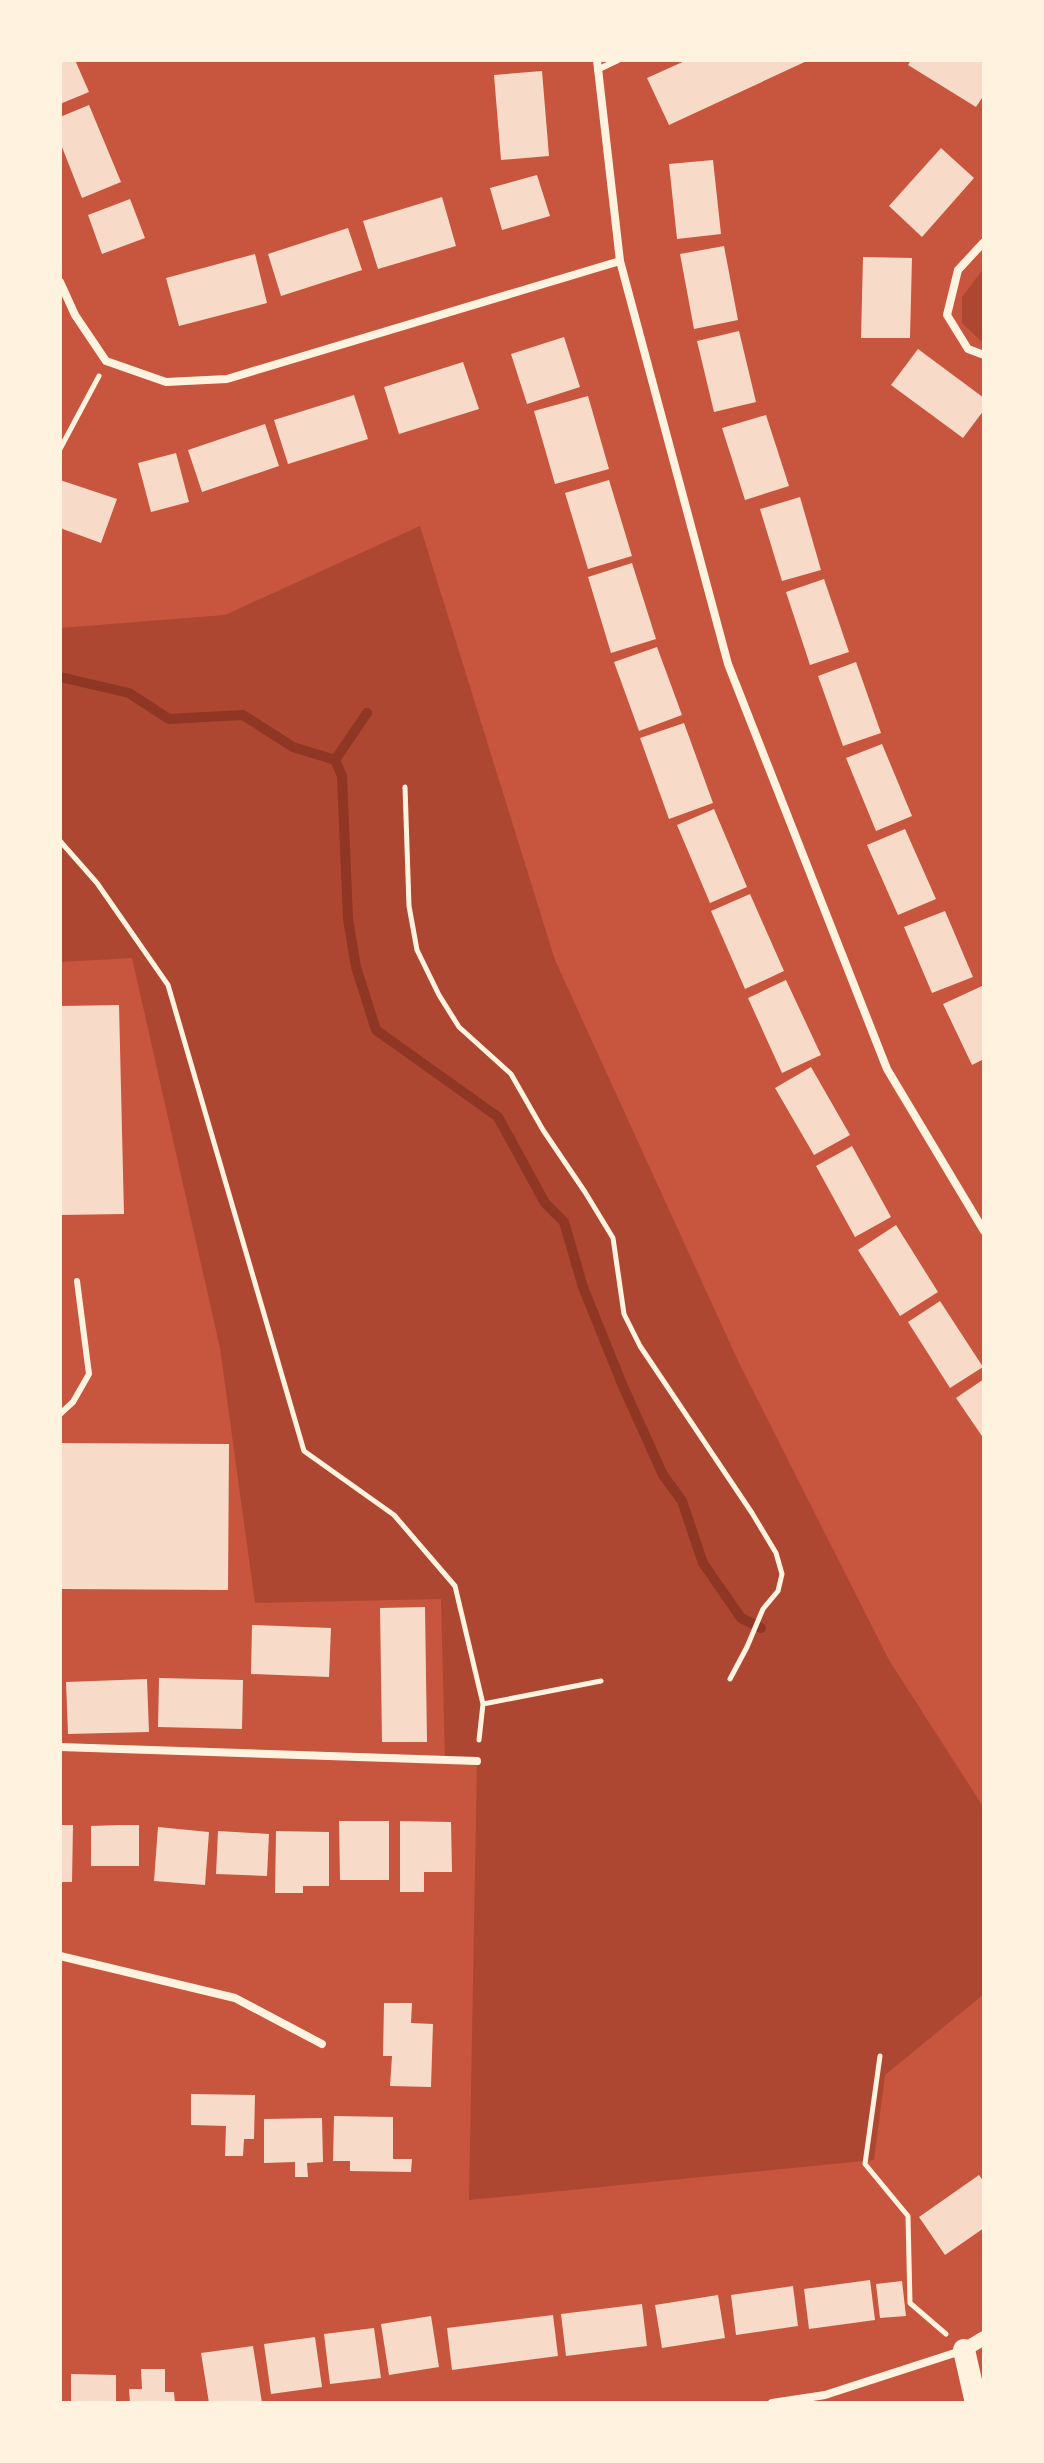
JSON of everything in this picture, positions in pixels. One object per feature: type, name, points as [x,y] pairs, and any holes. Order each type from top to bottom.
[{"type":"highway","points":[[964,2350],[976,2403]]},
{"type":"street","points":[[597,65],[620,261],[728,664],[887,1069],[984,1231]]},
{"type":"street","points":[[984,242],[958,270],[947,315],[968,349],[984,355]]},
{"type":"street","points":[[60,282],[75,315],[106,361],[166,382],[227,379],[620,261]]},
{"type":"street","points":[[60,1747],[477,1761]]},
{"type":"street","points":[[60,1956],[235,1998],[322,2044]]},
{"type":"street","points":[[772,2403],[825,2395],[964,2350],[984,2338]]},
{"type":"lane","points":[[597,65],[618,60]]},
{"type":"lane","points":[[60,1414],[73,1402],[89,1374],[77,1281]]},
{"type":"path","points":[[60,449],[106,361]]},
{"type":"path","points":[[405,787],[409,906],[417,950],[459,1027],[511,1074],[543,1130],[613,1238],[624,1314],[640,1346],[776,1553],[782,1574],[778,1591],[763,1609],[730,1679]]},
{"type":"path","points":[[60,841],[97,883],[168,985],[304,1451],[394,1515],[455,1586],[483,1704],[477,1761]]},
{"type":"path","points":[[483,1704],[601,1681]]},
{"type":"path","points":[[880,2056],[865,2164],[908,2216],[910,2303],[964,2350]]},
{"type":"shaded area","points":[[984,268],[984,344],[962,323],[962,297]]},
{"type":"shaded area","points":[[420,526],[555,960],[739,1363],[889,1660],[984,1808],[984,1994],[885,2075],[874,2160],[469,2200],[477,1761],[445,1760],[441,1599],[255,1603],[220,1348],[132,958],[60,962],[60,628],[225,615]]},
{"type":"building","points":[[60,60],[75,60],[89,92],[60,104]]},
{"type":"building","points":[[687,60],[809,60],[669,125],[647,78]]},
{"type":"building","points":[[911,60],[984,60],[984,95],[976,107],[908,65]]},
{"type":"building","points":[[542,71],[549,156],[501,160],[494,75]]},
{"type":"building","points":[[89,105],[121,182],[82,198],[60,142],[60,117]]},
{"type":"building","points":[[941,148],[974,178],[922,237],[889,206]]},
{"type":"building","points":[[713,160],[721,234],[677,239],[669,164]]},
{"type":"building","points":[[537,175],[550,216],[502,230],[490,188]]},
{"type":"building","points":[[442,197],[456,246],[378,269],[363,221]]},
{"type":"building","points":[[130,199],[145,238],[102,254],[88,215]]},
{"type":"building","points":[[348,228],[362,270],[281,296],[268,254]]},
{"type":"building","points":[[724,246],[738,320],[694,329],[680,254]]},
{"type":"building","points":[[255,254],[267,303],[179,326],[166,278]]},
{"type":"building","points":[[863,257],[912,258],[910,338],[861,338]]},
{"type":"building","points":[[739,331],[756,402],[714,412],[697,341]]},
{"type":"building","points":[[564,337],[580,387],[527,404],[511,354]]},
{"type":"building","points":[[918,349],[984,398],[984,410],[963,438],[891,385]]},
{"type":"building","points":[[463,362],[479,409],[399,434],[384,387]]},
{"type":"building","points":[[354,395],[368,439],[288,464],[274,420]]},
{"type":"building","points":[[588,396],[609,469],[555,484],[534,411]]},
{"type":"building","points":[[766,415],[789,486],[745,500],[722,428]]},
{"type":"building","points":[[265,424],[279,466],[202,492],[188,450]]},
{"type":"building","points":[[176,453],[189,502],[151,512],[138,463]]},
{"type":"building","points":[[60,480],[117,499],[101,543],[60,528]]},
{"type":"building","points":[[609,480],[632,556],[588,569],[565,493]]},
{"type":"building","points":[[800,497],[821,570],[782,581],[760,509]]},
{"type":"building","points":[[632,563],[656,639],[611,653],[588,577]]},
{"type":"building","points":[[824,579],[849,652],[810,665],[786,592]]},
{"type":"building","points":[[657,647],[682,715],[639,731],[614,662]]},
{"type":"building","points":[[856,662],[881,733],[843,746],[818,676]]},
{"type":"building","points":[[684,723],[713,803],[669,819],[640,738]]},
{"type":"building","points":[[882,744],[912,816],[876,831],[846,758]]},
{"type":"building","points":[[714,809],[747,887],[710,903],[677,825]]},
{"type":"building","points":[[905,829],[936,899],[898,915],[867,845]]},
{"type":"building","points":[[750,894],[784,971],[745,989],[711,911]]},
{"type":"building","points":[[945,911],[973,977],[932,993],[904,927]]},
{"type":"building","points":[[786,980],[821,1055],[782,1073],[748,998]]},
{"type":"building","points":[[982,986],[984,1059],[972,1065],[943,1004]]},
{"type":"building","points":[[119,1005],[124,1214],[60,1215],[60,1006]]},
{"type":"building","points":[[811,1067],[850,1135],[814,1155],[775,1088]]},
{"type":"building","points":[[852,1146],[891,1217],[855,1237],[816,1166]]},
{"type":"building","points":[[896,1225],[938,1292],[900,1316],[858,1250]]},
{"type":"building","points":[[940,1301],[983,1367],[950,1388],[908,1322]]},
{"type":"building","points":[[984,1379],[984,1439],[956,1398]]},
{"type":"building","points":[[60,1443],[229,1444],[228,1590],[60,1589]]},
{"type":"building","points":[[425,1607],[427,1742],[382,1742],[380,1608]]},
{"type":"building","points":[[252,1625],[331,1628],[329,1677],[251,1674]]},
{"type":"building","points":[[159,1678],[243,1680],[242,1729],[158,1727]]},
{"type":"building","points":[[147,1679],[149,1732],[68,1734],[66,1682]]},
{"type":"building","points":[[339,1821],[389,1821],[389,1880],[340,1880]]},
{"type":"building","points":[[400,1821],[451,1822],[452,1872],[424,1872],[424,1892],[400,1892]]},
{"type":"building","points":[[60,1825],[73,1825],[72,1882],[60,1882]]},
{"type":"building","points":[[139,1825],[139,1866],[91,1866],[91,1826]]},
{"type":"building","points":[[158,1827],[209,1832],[205,1885],[154,1881]]},
{"type":"building","points":[[218,1831],[269,1834],[267,1876],[216,1874]]},
{"type":"building","points":[[276,1831],[329,1832],[329,1886],[303,1886],[303,1893],[275,1893]]},
{"type":"building","points":[[384,2003],[412,2003],[411,2023],[433,2024],[431,2087],[390,2086],[392,2056],[383,2056]]},
{"type":"building","points":[[191,2094],[255,2095],[254,2139],[244,2139],[243,2156],[225,2156],[226,2126],[191,2125]]},
{"type":"building","points":[[334,2116],[393,2117],[393,2159],[412,2159],[411,2172],[350,2171],[350,2161],[333,2161]]},
{"type":"building","points":[[322,2118],[323,2162],[307,2163],[308,2177],[295,2177],[295,2162],[264,2163],[264,2119]]},
{"type":"building","points":[[979,2175],[984,2182],[984,2228],[945,2255],[919,2217]]},
{"type":"building","points":[[870,2280],[875,2320],[809,2329],[804,2289]]},
{"type":"building","points":[[902,2281],[906,2316],[880,2318],[876,2284]]},
{"type":"building","points":[[793,2286],[798,2326],[736,2335],[731,2295]]},
{"type":"building","points":[[718,2295],[725,2338],[662,2348],[655,2305]]},
{"type":"building","points":[[642,2304],[647,2346],[566,2356],[561,2314]]},
{"type":"building","points":[[553,2315],[558,2356],[452,2370],[447,2328]]},
{"type":"building","points":[[431,2316],[439,2367],[389,2375],[381,2324]]},
{"type":"building","points":[[374,2328],[381,2378],[330,2384],[324,2334]]},
{"type":"building","points":[[315,2337],[322,2387],[271,2394],[264,2344]]},
{"type":"building","points":[[253,2346],[262,2403],[209,2403],[201,2353]]},
{"type":"building","points":[[141,2369],[165,2369],[165,2392],[174,2392],[175,2403],[130,2403],[129,2389],[142,2389]]},
{"type":"building","points":[[71,2374],[116,2375],[116,2403],[71,2403]]},
{"type":"waterway","points":[[60,677],[129,693],[169,719],[243,715],[293,747],[335,760],[342,776],[348,919],[356,967],[376,1030],[498,1117],[545,1203],[564,1222],[583,1287],[622,1384],[663,1475],[682,1501],[703,1563],[741,1618],[761,1628]]},
{"type":"waterway","points":[[335,760],[367,713]]}]
